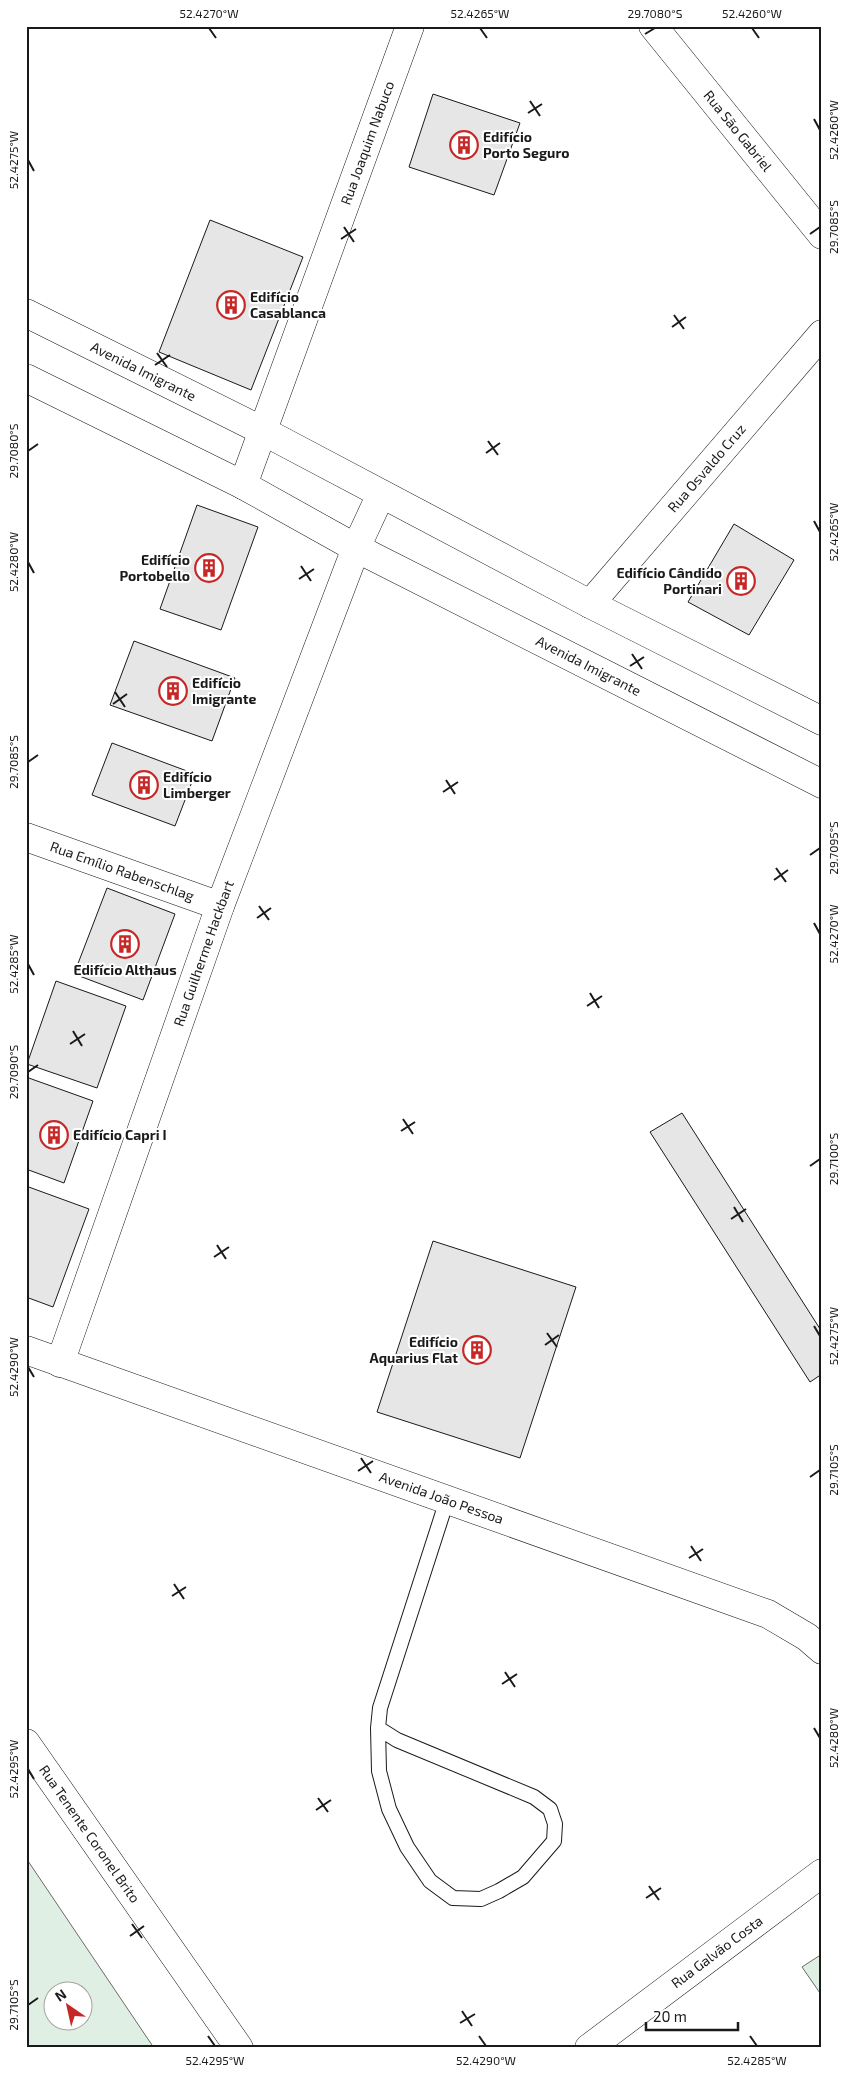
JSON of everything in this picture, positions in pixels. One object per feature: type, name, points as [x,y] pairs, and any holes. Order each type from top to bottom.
[{"type":"street","name":"Rua Joaquim Nabuco","points":[[262,430],[410,26]]},
{"type":"street","name":"Rua São Gabriel","points":[[653,26],[822,235]]},
{"type":"street","name":"Avenida Imigrante","points":[[26,314],[262,430],[590,604],[822,721]]},
{"type":"street","name":"Rua Osvaldo Cruz","points":[[590,604],[822,334]]},
{"type":"street","name":"Avenida Imigrante","points":[[26,378],[243,485],[356,548],[822,784]]},
{"type":"street","points":[[243,485],[262,430]]},
{"type":"street","points":[[356,548],[382,494]]},
{"type":"street","name":"Rua Guilherme Hackbart","points":[[60,1363],[220,906],[356,548]]},
{"type":"street","name":"Rua Emílio Rabenschlag","points":[[26,837],[220,906]]},
{"type":"street","name":"Avenida João Pessoa","points":[[26,1350],[768,1614],[808,1638],[822,1650]]},
{"type":"street","name":"Rua Tenente Coronel Brito","points":[[26,1743],[239,2048]]},
{"type":"street","name":"Rua Galvão Costa","points":[[589,2048],[822,1873]]},
{"type":"lane","points":[[378,1728],[397,1740],[534,1797],[550,1810],[555,1824],[554,1841],[523,1877],[499,1891],[481,1900],[453,1898],[430,1881],[408,1847],[389,1809],[379,1771],[378,1728],[380,1708],[447,1500]]},
{"type":"green space","points":[[26,1858],[154,2048],[26,2048]]},
{"type":"green space","points":[[822,1954],[822,1996],[802,1967]]},
{"type":"building","name":"Edifício Porto Seguro","points":[[433,94],[520,123],[494,195],[409,167]]},
{"type":"building","name":"Edifício Casablanca","points":[[210,220],[303,257],[251,390],[159,352]]},
{"type":"building","name":"Edifício Portobello","points":[[197,505],[258,527],[221,630],[160,609]]},
{"type":"building","name":"Edifício Cândido Portinari","points":[[734,524],[794,560],[749,635],[688,602]]},
{"type":"building","name":"Edifício Imigrante","points":[[134,641],[235,678],[212,741],[110,705]]},
{"type":"building","name":"Edifício Limberger","points":[[112,743],[195,774],[175,826],[92,795]]},
{"type":"building","name":"Edifício Althaus","points":[[107,888],[175,914],[143,1000],[74,974]]},
{"type":"building","points":[[56,981],[126,1006],[97,1088],[27,1064]]},
{"type":"building","name":"Edifício Capri I","points":[[26,1077],[93,1101],[64,1183],[26,1169]]},
{"type":"building","points":[[682,1113],[822,1332],[822,1374],[810,1382],[650,1132]]},
{"type":"building","points":[[26,1186],[89,1209],[53,1307],[26,1297]]},
{"type":"building","name":"Edifício Aquarius Flat","points":[[433,1241],[576,1287],[520,1458],[377,1412]]},
{"type":"place","name":"Edifício Porto Seguro","points":[[464,145]]},
{"type":"place","name":"Edifício Casablanca","points":[[231,305]]},
{"type":"place","name":"Edifício Portobello","points":[[209,568]]},
{"type":"place","name":"Edifício Cândido Portinari","points":[[741,581]]},
{"type":"place","name":"Edifício Imigrante","points":[[173,691]]},
{"type":"place","name":"Edifício Limberger","points":[[144,785]]},
{"type":"place","name":"Edifício Althaus","points":[[125,944]]},
{"type":"place","name":"Edifício Capri I","points":[[54,1135]]},
{"type":"place","name":"Edifício Aquarius Flat","points":[[477,1350]]}]
